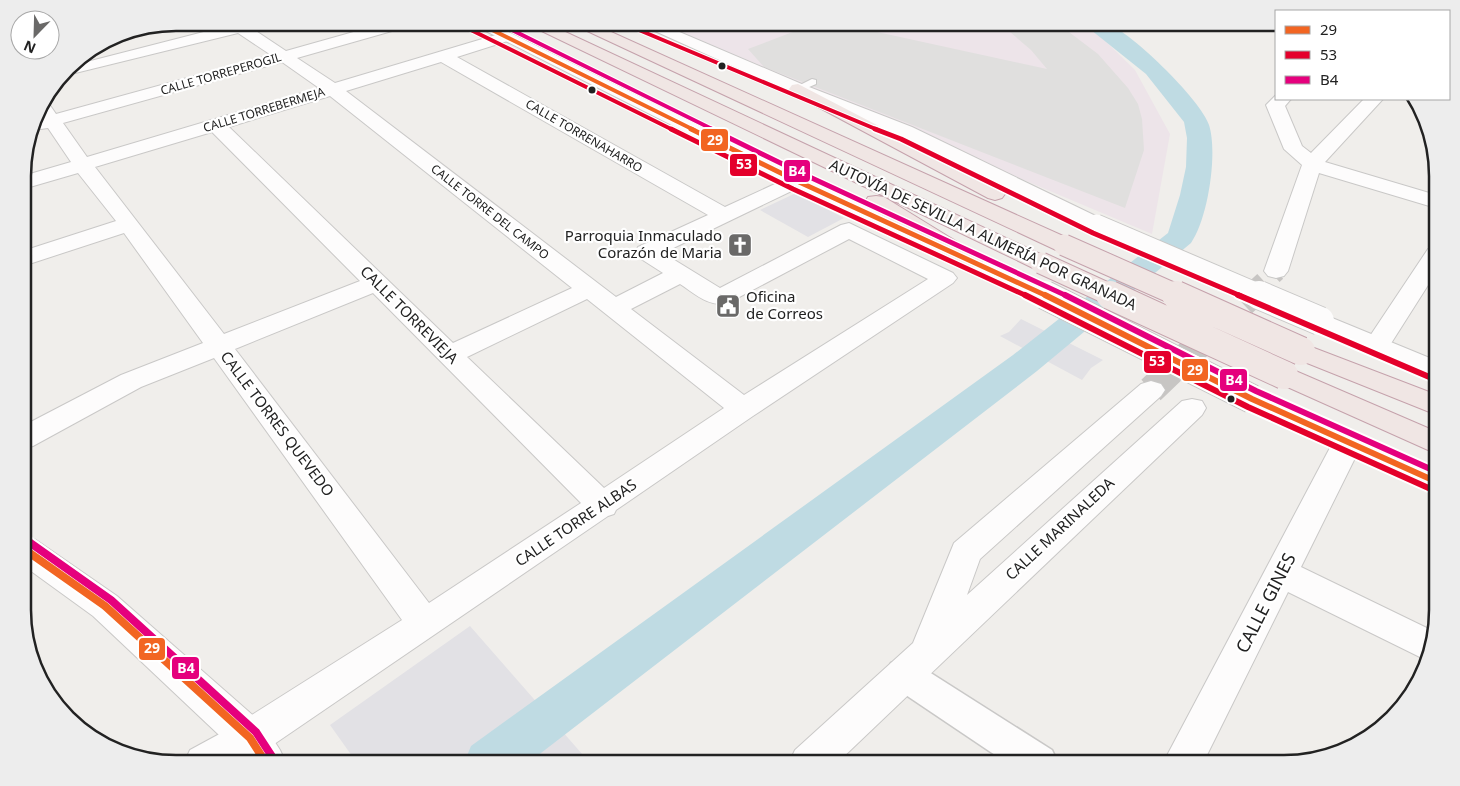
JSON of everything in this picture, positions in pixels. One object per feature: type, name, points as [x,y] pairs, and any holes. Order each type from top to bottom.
[{"type":"highway","name":"AUTOVÍA DE SEVILLA A ALMERÍA POR GRANADA","points":[[550,32],[1041,263],[1429,440]]},
{"type":"highway","name":"AUTOVÍA DE SEVILLA A ALMERÍA POR GRANADA","points":[[596,32],[1301,351],[1429,403]]},
{"type":"highway","points":[[805,86],[1031,213],[1064,245]]},
{"type":"highway","points":[[757,129],[972,261]]},
{"type":"street","points":[[80,68],[214,32]]},
{"type":"street","name":"CALLE TORRE DEL CAMPO","points":[[253,32],[283,57],[333,90],[743,409]]},
{"type":"street","name":"CALLE TORREPEROGIL","points":[[44,117],[283,57],[373,32]]},
{"type":"street","points":[[494,32],[797,181],[1017,281],[1252,399],[1429,478]]},
{"type":"street","points":[[666,32],[805,86],[905,132],[1096,225],[1429,368]]},
{"type":"street","name":"CALLE TORREBERMEJA","points":[[32,181],[506,38]]},
{"type":"street","name":"CALLE TORRENAHARRO","points":[[443,56],[724,215]]},
{"type":"street","points":[[1281,100],[1275,105],[1294,150],[1312,164],[1429,200]]},
{"type":"street","points":[[1276,272],[1312,164],[1373,100]]},
{"type":"street","name":"CALLE TORRES QUEVEDO","points":[[44,118],[130,224],[425,624]]},
{"type":"street","name":"CALLE TORREVIEJA","points":[[216,125],[602,506]]},
{"type":"street","points":[[680,274],[646,252],[797,181]]},
{"type":"street","points":[[32,256],[130,224]]},
{"type":"street","name":"CALLE TORRE ALBAS","points":[[242,755],[258,751],[425,624],[743,409],[945,278],[849,230],[719,298],[680,274]]},
{"type":"street","points":[[1377,345],[1429,265]]},
{"type":"street","points":[[613,308],[680,274]]},
{"type":"street","points":[[31,435],[131,381],[218,345],[377,284]]},
{"type":"street","points":[[449,355],[589,290]]},
{"type":"street","name":"CALLE MARINALEDA","points":[[929,650],[966,552],[1151,390]]},
{"type":"street","name":"CALLE MARINALEDA","points":[[818,754],[1192,408]]},
{"type":"street","name":"CALLE GINES","points":[[1188,754],[1348,442]]},
{"type":"street","points":[[31,554],[105,606],[258,751]]},
{"type":"street","points":[[1282,573],[1425,644]]},
{"type":"street","points":[[903,674],[1026,754]]},
{"type":"shaded area","points":[[794,31],[874,31],[1047,69],[1031,50],[1009,31],[1068,31],[1098,54],[1128,88],[1138,104],[1142,119],[1144,150],[1125,208],[764,67],[748,49]]},
{"type":"shaded area","points":[[1095,31],[1135,70],[1170,134],[1152,234],[671,32]]},
{"type":"shaded area","points":[[796,193],[844,218],[808,237],[760,210]]},
{"type":"shaded area","points":[[1021,319],[1103,360],[1091,368],[1082,380],[1000,336],[1009,332]]},
{"type":"shaded area","points":[[470,626],[583,755],[351,755],[330,725]]},
{"type":"waterway","points":[[500,755],[1025,363],[1181,237],[1194,195],[1199,167],[1200,153],[1197,124],[1175,92],[1164,80],[1130,49],[1105,31]]},
{"type":"tunnel","points":[[1249,296],[1276,271]]},
{"type":"tunnel","points":[[1151,390],[1251,295]]},
{"type":"transit line","name":"53","points":[[474,32],[793,189],[1013,289],[1248,407],[1429,488]]},
{"type":"transit line","name":"29","points":[[496,32],[797,181],[1017,281],[1252,399],[1429,478]]},
{"type":"transit line","name":"B4","points":[[516,32],[801,173],[1021,273],[1256,391],[1429,468]]},
{"type":"transit line","name":"53","points":[[643,32],[795,97],[901,139],[1093,233],[1429,377]]},
{"type":"transit line","name":"B4","points":[[31,544],[111,600],[256,732],[271,755]]},
{"type":"transit line","name":"29","points":[[31,554],[105,606],[250,738],[261,755]]},
{"type":"place","name":"Parroquia Inmaculado Corazón de Maria","points":[[740,245]]},
{"type":"place","name":"Oficina de Correos","points":[[728,306]]}]
